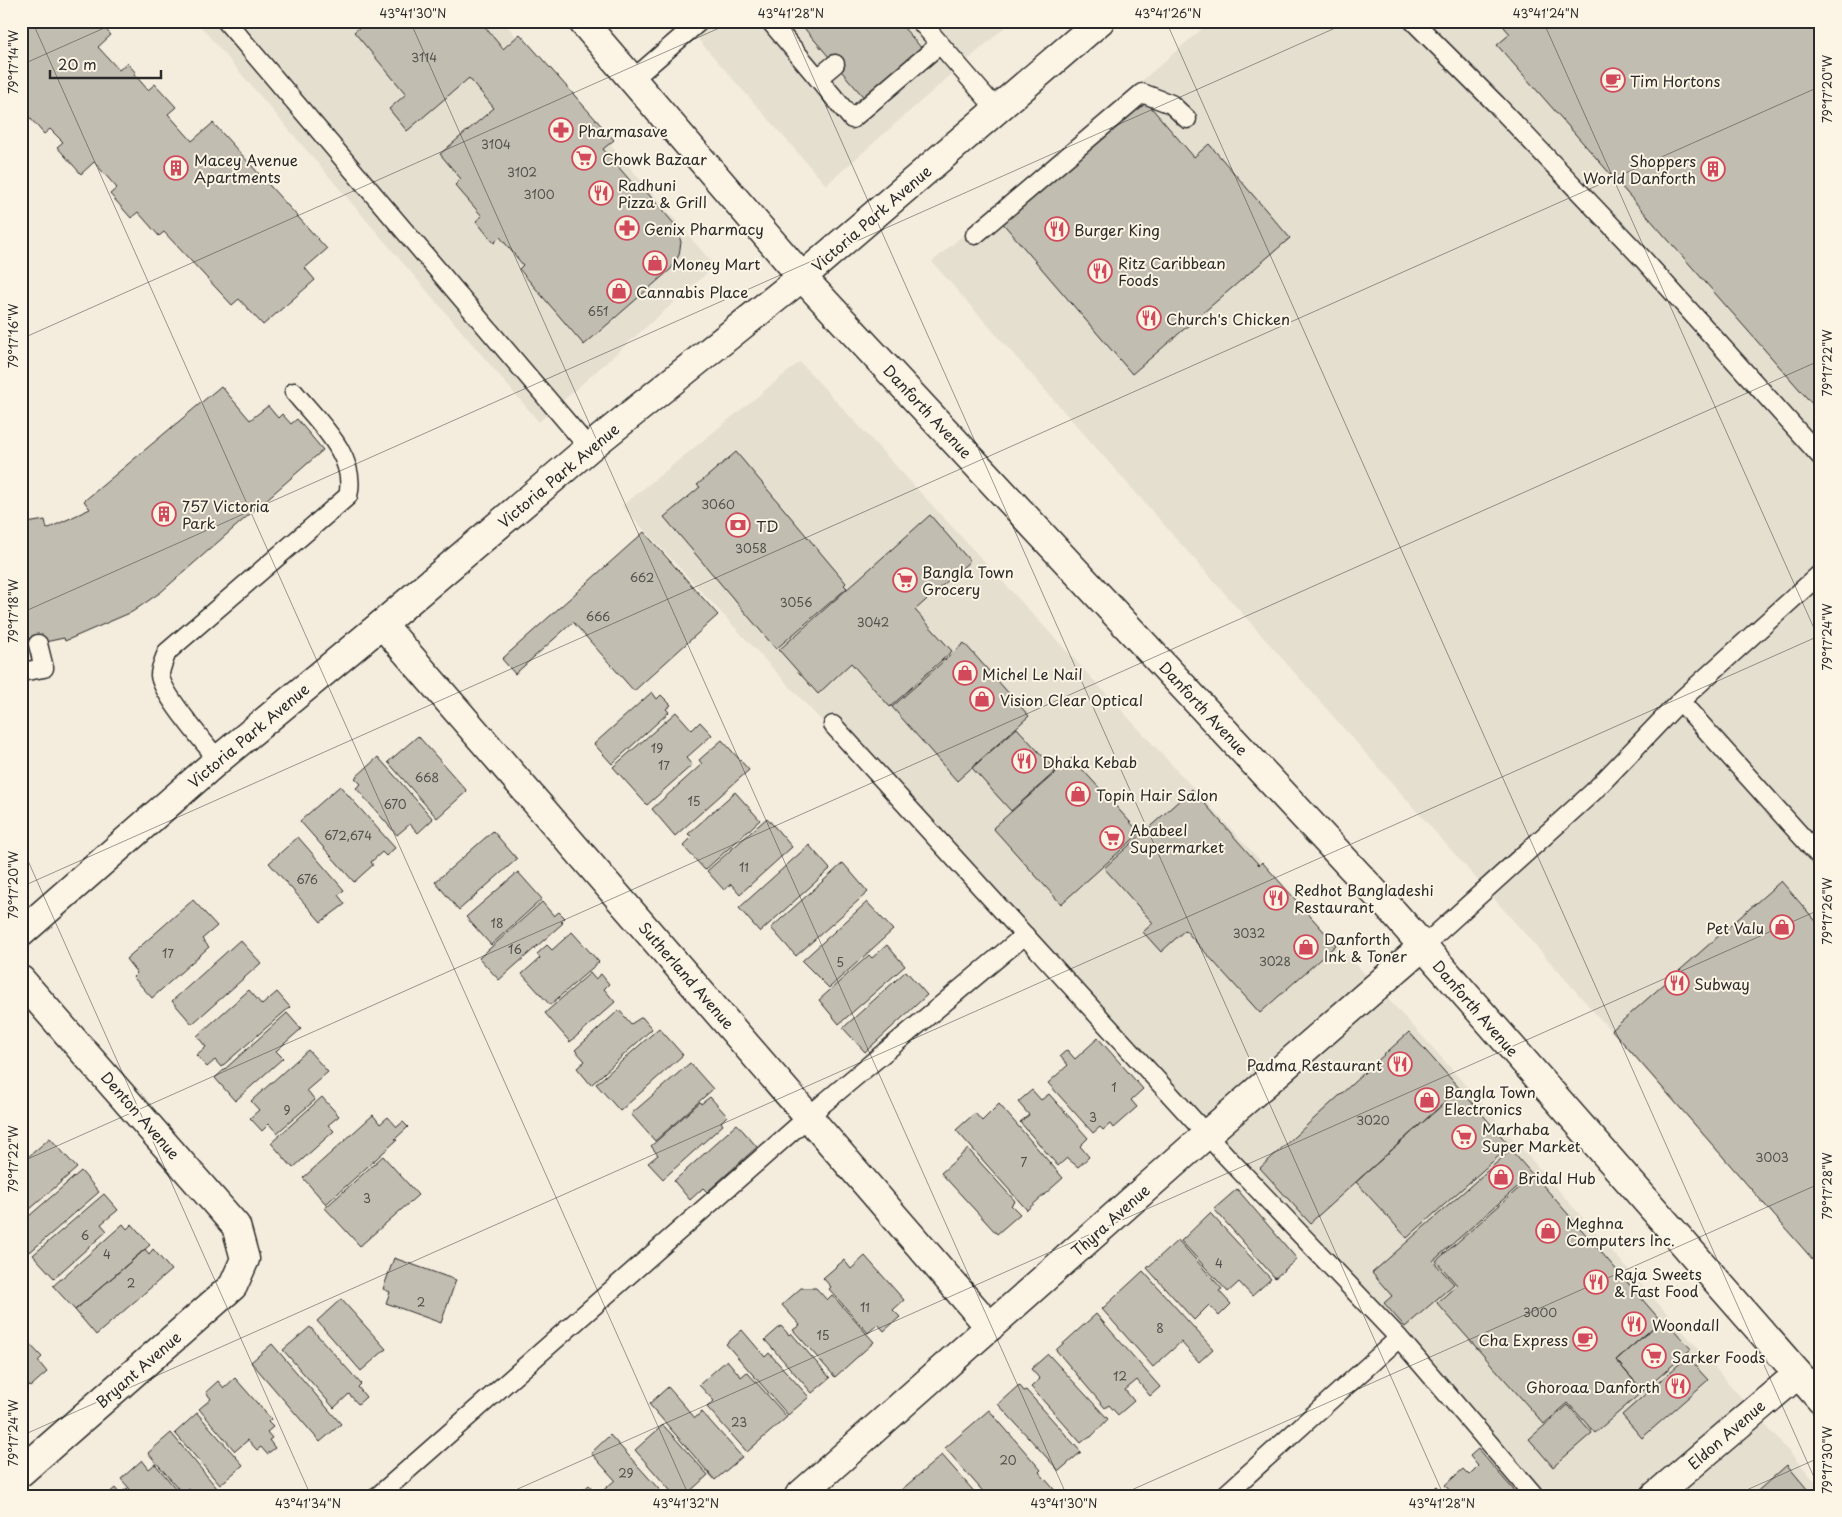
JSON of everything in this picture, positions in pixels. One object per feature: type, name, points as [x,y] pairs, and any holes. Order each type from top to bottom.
[{"type":"main road","name":"Danforth Avenue","points":[[582,21],[802,277],[1379,898],[1821,1400]]},
{"type":"main road","name":"Victoria Park Avenue","points":[[21,934],[218,760],[590,448],[802,277],[1100,21]]},
{"type":"main road","name":"Sutherland Avenue","points":[[382,624],[810,1116],[990,1327]]},
{"type":"main road","name":"Thyra Avenue","points":[[799,1496],[1207,1134],[1422,947]]},
{"type":"main road","name":"Denton Avenue","points":[[21,980],[42,1001],[236,1226],[245,1259]]},
{"type":"main road","name":"Bryant Avenue","points":[[21,1472],[233,1286],[245,1259]]},
{"type":"main road","name":"Eldon Avenue","points":[[1655,1496],[1798,1374]]},
{"type":"lane","points":[[226,21],[590,448]]},
{"type":"lane","points":[[632,80],[700,21]]},
{"type":"lane","points":[[920,21],[997,110]]},
{"type":"lane","points":[[1413,21],[1496,104],[1643,259],[1821,457]]},
{"type":"lane","points":[[779,24],[818,78],[852,119],[940,44]]},
{"type":"lane","points":[[818,78],[835,64]]},
{"type":"lane","points":[[975,235],[1142,93],[1171,104],[1187,119]]},
{"type":"lane","points":[[218,760],[184,716],[164,684],[160,675],[167,652],[348,496],[351,485],[350,472],[341,451],[294,392]]},
{"type":"lane","points":[[1422,947],[1593,792],[1680,702],[1821,573]]},
{"type":"lane","points":[[21,672],[44,668],[38,644]]},
{"type":"lane","points":[[1680,702],[1821,858]]},
{"type":"lane","points":[[833,725],[1207,1134],[1399,1338],[1534,1496]]},
{"type":"lane","points":[[378,1496],[810,1116],[1025,935]]},
{"type":"lane","points":[[1224,1496],[1399,1338]]},
{"type":"shaded area","points":[[196,21],[503,21],[715,266],[539,422]]},
{"type":"shaded area","points":[[682,21],[1012,21],[826,185]]},
{"type":"shaded area","name":"Shoppers World Danforth","points":[[1211,21],[1821,21],[1821,1269],[932,262]]},
{"type":"shaded area","points":[[800,362],[1424,1038],[1821,1488],[1821,1496],[1533,1496],[1169,1095],[622,506]]},
{"type":"building","name":"Macey Avenue Apartments","points":[[21,21],[98,21],[111,35],[98,47],[119,70],[127,63],[148,90],[155,84],[176,107],[168,114],[192,141],[213,123],[327,249],[305,268],[315,280],[263,325],[239,299],[232,305],[164,232],[159,236],[138,212],[131,218],[110,194],[117,188],[94,162],[81,174],[57,147],[63,142],[50,129],[44,134],[24,111],[21,114]]},
{"type":"building","points":[[367,21],[480,21],[503,49],[520,34],[614,140],[603,149],[640,192],[644,189],[676,226],[681,242],[679,255],[671,269],[584,345],[519,269],[523,265],[500,237],[494,243],[476,221],[482,216],[455,185],[461,179],[440,154],[494,108],[469,78],[407,131],[389,109],[406,94],[354,32]]},
{"type":"building","points":[[798,21],[898,21],[924,51],[867,101]]},
{"type":"building","name":"Shoppers World Danforth","points":[[1499,21],[1821,21],[1821,414],[1497,45],[1510,34]]},
{"type":"building","points":[[1142,97],[1194,157],[1209,144],[1290,238],[1132,374],[1000,220]]},
{"type":"building","name":"757 Victoria Park","points":[[221,386],[250,420],[268,406],[278,418],[282,414],[291,424],[297,419],[323,450],[161,592],[132,612],[65,641],[64,638],[21,647],[21,524],[45,520],[47,529],[90,509],[84,501]]},
{"type":"building","points":[[736,452],[846,583],[844,585],[847,588],[776,649],[664,517],[700,487],[697,485]]},
{"type":"building","points":[[930,515],[970,561],[915,610],[952,651],[890,707],[851,663],[818,694],[779,650]]},
{"type":"building","points":[[644,532],[718,615],[634,691],[573,622],[515,674],[502,659]]},
{"type":"building","points":[[964,643],[1029,716],[957,781],[892,707]]},
{"type":"building","points":[[652,692],[657,699],[661,695],[671,705],[666,709],[669,712],[612,764],[594,744]]},
{"type":"building","points":[[676,712],[692,730],[700,722],[712,735],[686,758],[692,765],[647,805],[613,767]]},
{"type":"building","points":[[1017,728],[1056,771],[1011,811],[972,768]]},
{"type":"building","points":[[418,736],[467,791],[437,818],[388,762]]},
{"type":"building","points":[[722,740],[749,770],[675,836],[652,809],[702,764],[699,760]]},
{"type":"building","points":[[378,757],[433,819],[418,833],[410,824],[397,835],[356,788],[361,784],[355,778]]},
{"type":"building","points":[[1072,758],[1140,833],[1061,904],[993,828]]},
{"type":"building","points":[[340,786],[395,848],[386,856],[382,852],[371,862],[373,865],[354,882],[300,821]]},
{"type":"building","points":[[1192,789],[1259,865],[1262,862],[1336,945],[1260,1013],[1185,930],[1161,952],[1143,932],[1153,923],[1104,868]]},
{"type":"building","points":[[735,792],[760,820],[705,870],[683,846],[692,837],[688,834]]},
{"type":"building","points":[[767,818],[792,847],[740,894],[731,884],[724,890],[707,871]]},
{"type":"building","points":[[493,831],[517,859],[459,910],[435,882]]},
{"type":"building","points":[[298,837],[344,890],[338,895],[345,904],[321,922],[269,863]]},
{"type":"building","points":[[809,845],[830,869],[760,932],[739,908]]},
{"type":"building","points":[[843,863],[868,892],[796,956],[771,928]]},
{"type":"building","points":[[518,872],[542,899],[491,945],[466,917]]},
{"type":"building","points":[[1781,881],[1821,927],[1821,1269],[1612,1030]]},
{"type":"building","points":[[193,900],[217,926],[202,939],[209,947],[152,998],[133,977],[137,973],[126,959]]},
{"type":"building","points":[[542,902],[554,916],[559,912],[565,918],[561,922],[563,923],[499,980],[479,958]]},
{"type":"building","points":[[867,902],[893,930],[829,988],[802,961]]},
{"type":"building","points":[[572,932],[599,962],[550,1005],[522,974],[540,958],[537,954],[547,945],[552,950]]},
{"type":"building","points":[[240,940],[261,963],[192,1024],[172,1001]]},
{"type":"building","points":[[887,945],[905,966],[839,1024],[819,1000],[869,955],[872,958]]},
{"type":"building","points":[[906,971],[927,995],[865,1052],[843,1028]]},
{"type":"building","points":[[590,973],[595,979],[601,974],[609,984],[604,989],[615,1002],[570,1042],[545,1013]]},
{"type":"building","points":[[249,990],[262,1005],[277,992],[290,1007],[221,1067],[215,1060],[207,1067],[196,1055],[206,1047],[197,1036]]},
{"type":"building","points":[[619,1010],[631,1024],[642,1017],[652,1029],[591,1085],[577,1068],[585,1061],[575,1050]]},
{"type":"building","points":[[287,1013],[301,1029],[276,1051],[283,1058],[235,1101],[215,1078]]},
{"type":"building","points":[[659,1028],[683,1055],[620,1111],[596,1084]]},
{"type":"building","points":[[1409,1032],[1460,1089],[1310,1223],[1260,1168]]},
{"type":"building","points":[[1098,1038],[1143,1089],[1131,1100],[1137,1107],[1113,1128],[1110,1124],[1103,1130],[1100,1127],[1093,1133],[1048,1083],[1068,1065],[1060,1056],[1067,1050],[1075,1059]]},
{"type":"building","points":[[308,1050],[328,1072],[307,1090],[315,1100],[277,1133],[269,1124],[262,1131],[250,1118],[259,1110],[251,1101]]},
{"type":"building","points":[[690,1063],[713,1089],[655,1141],[631,1114]]},
{"type":"building","points":[[1460,1089],[1510,1146],[1407,1238],[1356,1182]]},
{"type":"building","points":[[1032,1090],[1041,1100],[1049,1094],[1088,1138],[1080,1146],[1089,1157],[1078,1167],[1067,1158],[1058,1166],[1020,1122],[1029,1115],[1018,1102]]},
{"type":"building","points":[[322,1097],[339,1116],[328,1125],[334,1131],[293,1168],[271,1143]]},
{"type":"building","points":[[710,1097],[727,1116],[721,1122],[723,1125],[663,1179],[648,1163],[658,1155],[651,1146],[700,1102],[701,1104]]},
{"type":"building","points":[[999,1104],[1063,1178],[1027,1210],[956,1130],[975,1113],[982,1121]]},
{"type":"building","points":[[373,1115],[380,1124],[388,1117],[397,1127],[403,1122],[408,1127],[395,1139],[397,1140],[326,1204],[303,1178]]},
{"type":"building","points":[[737,1124],[757,1147],[707,1192],[703,1188],[690,1200],[674,1181]]},
{"type":"building","points":[[50,1138],[77,1168],[21,1217],[21,1163]]},
{"type":"building","points":[[968,1149],[1015,1201],[1011,1205],[1020,1214],[997,1234],[941,1173]]},
{"type":"building","points":[[1511,1150],[1532,1174],[1433,1261],[1454,1284],[1405,1327],[1384,1303],[1392,1296],[1372,1273]]},
{"type":"building","points":[[383,1156],[418,1195],[360,1246],[325,1208]]},
{"type":"building","points":[[81,1171],[99,1192],[30,1252],[21,1243],[21,1223]]},
{"type":"building","points":[[1534,1175],[1661,1321],[1616,1360],[1643,1391],[1595,1433],[1568,1403],[1544,1424],[1437,1303],[1457,1285],[1436,1261]]},
{"type":"building","points":[[1237,1189],[1297,1259],[1275,1278],[1214,1209]]},
{"type":"building","points":[[104,1194],[118,1210],[101,1224],[107,1231],[54,1278],[33,1255]]},
{"type":"building","points":[[1210,1213],[1271,1279],[1252,1296],[1239,1282],[1228,1292],[1181,1241]]},
{"type":"building","points":[[123,1224],[127,1229],[132,1224],[150,1245],[75,1310],[53,1286]]},
{"type":"building","points":[[1178,1240],[1222,1289],[1219,1291],[1231,1304],[1219,1316],[1209,1305],[1194,1320],[1147,1268]]},
{"type":"building","points":[[145,1249],[149,1254],[153,1249],[171,1270],[96,1335],[75,1310]]},
{"type":"building","points":[[865,1256],[904,1300],[893,1310],[900,1317],[884,1331],[878,1324],[868,1333],[829,1289],[831,1287],[823,1278],[844,1260],[851,1269]]},
{"type":"building","points":[[394,1258],[456,1280],[441,1323],[386,1303],[390,1292],[383,1289]]},
{"type":"building","points":[[1143,1271],[1213,1349],[1199,1362],[1181,1342],[1153,1367],[1102,1309]]},
{"type":"building","points":[[801,1288],[816,1288],[827,1300],[832,1295],[874,1342],[835,1377],[793,1330],[800,1325],[782,1305]]},
{"type":"building","points":[[341,1299],[386,1349],[361,1371],[317,1321]]},
{"type":"building","points":[[1096,1314],[1160,1387],[1150,1396],[1137,1380],[1125,1390],[1134,1401],[1118,1415],[1109,1405],[1105,1408],[1056,1350]]},
{"type":"building","points":[[1665,1320],[1691,1349],[1643,1391],[1616,1360],[1661,1321]]},
{"type":"building","points":[[781,1326],[789,1335],[791,1333],[830,1378],[812,1393],[765,1340]]},
{"type":"building","points":[[310,1327],[361,1384],[358,1387],[366,1397],[358,1404],[349,1394],[334,1408],[283,1350]]},
{"type":"building","points":[[742,1330],[765,1357],[769,1353],[809,1397],[788,1415],[726,1344]]},
{"type":"building","points":[[21,1335],[42,1357],[38,1361],[47,1372],[30,1387],[23,1378],[21,1380]]},
{"type":"building","points":[[272,1344],[341,1424],[320,1442],[251,1362]]},
{"type":"building","points":[[1048,1354],[1108,1419],[1091,1437],[1081,1443],[1031,1387],[1040,1379],[1031,1369]]},
{"type":"building","points":[[1687,1357],[1708,1380],[1642,1438],[1622,1415]]},
{"type":"building","points":[[727,1360],[741,1377],[747,1372],[787,1417],[747,1452],[707,1407],[714,1401],[699,1385]]},
{"type":"building","points":[[235,1378],[271,1419],[268,1422],[273,1427],[267,1432],[272,1438],[269,1440],[275,1448],[267,1454],[261,1447],[257,1450],[248,1440],[235,1451],[199,1409],[211,1399],[206,1392],[218,1381],[224,1388]]},
{"type":"building","points":[[1019,1385],[1024,1391],[1026,1390],[1081,1452],[1059,1471],[998,1404]]},
{"type":"building","points":[[668,1387],[695,1418],[702,1412],[742,1457],[715,1480],[649,1404]]},
{"type":"building","points":[[1568,1405],[1592,1433],[1553,1467],[1529,1439]]},
{"type":"building","points":[[989,1410],[1041,1470],[1039,1472],[1058,1494],[1056,1496],[987,1496],[945,1448]]},
{"type":"building","points":[[197,1413],[243,1465],[220,1485],[175,1433]]},
{"type":"building","points":[[663,1425],[708,1475],[685,1496],[675,1496],[635,1450]]},
{"type":"building","points":[[171,1433],[217,1488],[208,1496],[195,1496],[189,1489],[183,1494],[148,1453]]},
{"type":"building","points":[[610,1435],[665,1496],[577,1496],[589,1485],[598,1495],[615,1480],[591,1453]]},
{"type":"building","points":[[1478,1449],[1519,1496],[1454,1496],[1445,1485],[1463,1469],[1469,1475],[1478,1466],[1470,1456]]},
{"type":"building","points":[[942,1455],[978,1496],[904,1496],[900,1491]]},
{"type":"building","points":[[142,1460],[149,1469],[155,1464],[182,1496],[136,1496],[121,1479]]},
{"type":"building","points":[[1787,1465],[1813,1496],[1752,1496]]},
{"type":"building","points":[[1437,1486],[1446,1496],[1426,1496]]},
{"type":"building","points":[[115,1488],[120,1494],[127,1488],[134,1496],[106,1496]]},
{"type":"place","name":"Tim Hortons","points":[[1613,80]]},
{"type":"place","name":"Pharmasave","points":[[561,130]]},
{"type":"place","name":"Chowk Bazaar","points":[[584,158]]},
{"type":"place","name":"Macey Avenue Apartments","points":[[176,168]]},
{"type":"place","name":"Shoppers World Danforth","points":[[1713,169]]},
{"type":"place","name":"Radhuni Pizza & Grill","points":[[601,193]]},
{"type":"place","name":"Genix Pharmacy","points":[[627,228]]},
{"type":"place","name":"Burger King","points":[[1057,229]]},
{"type":"place","name":"Money Mart","points":[[655,263]]},
{"type":"place","name":"Ritz Caribbean Foods","points":[[1100,271]]},
{"type":"place","name":"Cannabis Place","points":[[619,291]]},
{"type":"place","name":"Church's Chicken","points":[[1149,318]]},
{"type":"place","name":"757 Victoria Park","points":[[164,514]]},
{"type":"place","name":"TD","points":[[738,525]]},
{"type":"place","name":"Bangla Town Grocery","points":[[905,580]]},
{"type":"place","name":"Michel Le Nail","points":[[965,673]]},
{"type":"place","name":"Vision Clear Optical","points":[[982,699]]},
{"type":"place","name":"Dhaka Kebab","points":[[1024,761]]},
{"type":"place","name":"Topin Hair Salon","points":[[1078,794]]},
{"type":"place","name":"Ababeel Supermarket","points":[[1112,838]]},
{"type":"place","name":"Redhot Bangladeshi Restaurant","points":[[1276,898]]},
{"type":"place","name":"Pet Valu","points":[[1782,927]]},
{"type":"place","name":"Danforth Ink & Toner","points":[[1306,947]]},
{"type":"place","name":"Subway","points":[[1677,983]]},
{"type":"place","name":"Padma Restaurant","points":[[1400,1064]]},
{"type":"place","name":"Bangla Town Electronics","points":[[1427,1100]]},
{"type":"place","name":"Marhaba Super Market","points":[[1464,1137]]},
{"type":"place","name":"Bridal Hub","points":[[1501,1177]]},
{"type":"place","name":"Meghna Computers Inc.","points":[[1548,1231]]},
{"type":"place","name":"Raja Sweets & Fast Food","points":[[1596,1282]]},
{"type":"place","name":"Woondall","points":[[1634,1324]]},
{"type":"place","name":"Cha Express","points":[[1585,1339]]},
{"type":"place","name":"Sarker Foods","points":[[1654,1356]]},
{"type":"place","name":"Ghoroaa Danforth","points":[[1678,1386]]}]
